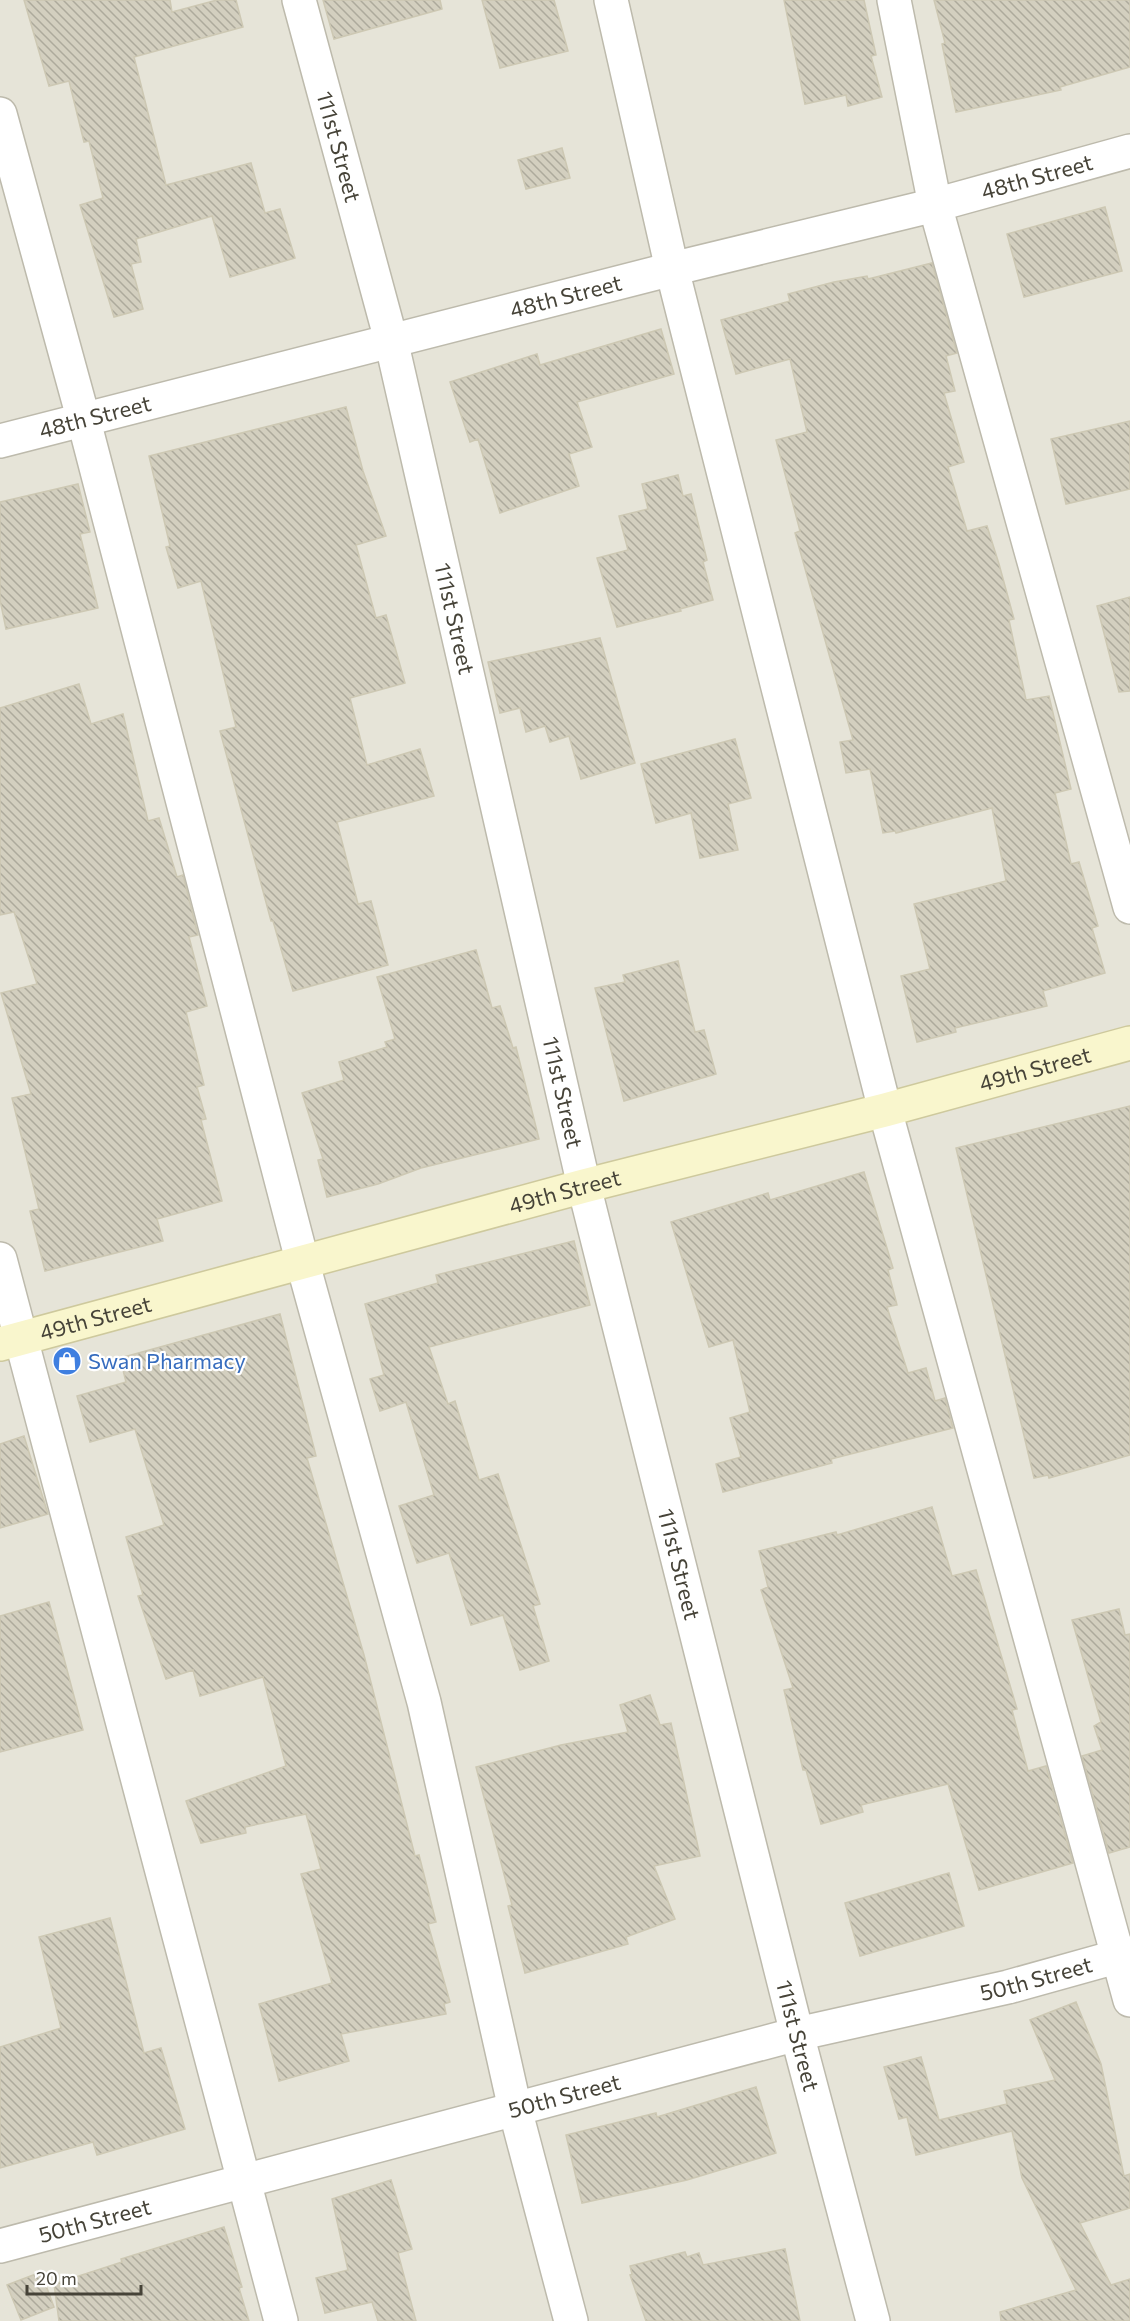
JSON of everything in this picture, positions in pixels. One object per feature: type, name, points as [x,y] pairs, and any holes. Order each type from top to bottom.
[{"type":"main road","name":"49th Street","points":[[11,1341],[303,1264],[584,1186],[885,1110],[1130,1043]]},
{"type":"street","name":"111st Street","points":[[300,0],[391,340],[584,1186],[797,2034],[873,2321]]},
{"type":"street","points":[[610,0],[672,269],[885,1110],[1124,1954],[1130,2000]]},
{"type":"street","points":[[894,0],[935,205],[1130,907]]},
{"type":"street","points":[[0,114],[84,421],[303,1264],[424,1702],[516,2109],[571,2321]]},
{"type":"street","name":"48th Street","points":[[0,441],[672,269],[935,205],[1130,151]]},
{"type":"street","points":[[0,1258],[11,1341],[245,2180],[281,2321]]},
{"type":"street","name":"50th Street","points":[[0,2246],[797,2034],[1008,1987],[1124,1954]]},
{"type":"shaded area","points":[[0,0],[1130,0],[1130,2321],[0,2321]]},
{"type":"building","points":[[24,0],[170,0],[172,12],[217,0],[236,0],[243,27],[134,57],[166,185],[251,163],[265,213],[280,209],[295,258],[230,277],[212,216],[136,239],[141,262],[131,264],[143,309],[114,317],[80,205],[103,198],[89,141],[84,142],[69,81],[49,86]]},
{"type":"building","points":[[323,0],[440,0],[442,9],[334,39]]},
{"type":"building","points":[[482,0],[554,0],[568,51],[500,68]]},
{"type":"building","points":[[784,0],[864,0],[876,55],[871,56],[882,97],[848,106],[846,95],[805,104]]},
{"type":"building","points":[[934,0],[1130,0],[1130,67],[1060,87],[1061,90],[956,112],[942,44],[945,43]]},
{"type":"building","points":[[562,148],[570,178],[526,189],[518,160]]},
{"type":"building","points":[[1105,207],[1122,271],[1024,297],[1007,234]]},
{"type":"building","points":[[932,263],[957,353],[946,356],[955,391],[944,393],[964,462],[948,467],[967,531],[987,526],[1014,619],[1009,620],[1026,700],[1049,696],[1071,789],[1055,793],[1071,864],[1079,862],[1098,926],[1092,928],[1105,973],[1043,991],[1047,1006],[955,1028],[956,1032],[917,1042],[901,976],[930,969],[914,904],[1006,881],[992,808],[896,833],[895,831],[883,833],[870,769],[846,773],[840,742],[853,740],[795,533],[800,531],[776,440],[807,432],[790,359],[736,374],[721,320],[790,301],[788,294],[834,282],[867,276],[868,279]]},
{"type":"building","points":[[661,329],[674,374],[577,402],[592,447],[569,454],[579,486],[500,513],[478,439],[470,442],[450,382],[537,354],[540,365]]},
{"type":"building","points":[[346,407],[363,471],[386,536],[356,545],[376,618],[386,615],[405,683],[350,698],[367,765],[420,749],[434,796],[337,822],[358,904],[371,901],[388,965],[293,991],[273,921],[271,921],[220,731],[236,727],[201,581],[178,588],[166,547],[170,546],[149,456]]},
{"type":"building","points":[[1130,421],[1130,489],[1066,504],[1051,439]]},
{"type":"building","points":[[678,475],[683,496],[691,494],[707,560],[703,562],[713,600],[680,609],[681,611],[617,627],[597,558],[628,550],[619,516],[648,509],[642,484]]},
{"type":"building","points":[[78,484],[90,532],[80,534],[98,608],[6,629],[0,600],[0,502]]},
{"type":"building","points":[[1130,597],[1130,691],[1119,692],[1097,606]]},
{"type":"building","points":[[600,638],[635,763],[581,779],[569,736],[550,742],[545,726],[526,732],[520,708],[500,713],[488,662]]},
{"type":"building","points":[[79,684],[91,724],[123,714],[148,821],[159,818],[177,877],[183,875],[198,935],[189,937],[207,1006],[186,1012],[204,1085],[197,1087],[206,1119],[201,1120],[222,1201],[157,1219],[163,1241],[45,1271],[30,1211],[39,1209],[12,1098],[31,1094],[1,993],[37,984],[14,912],[0,915],[0,708]]},
{"type":"building","points":[[735,739],[751,798],[728,804],[738,850],[700,858],[691,813],[656,823],[641,764]]},
{"type":"building","points":[[476,950],[492,1008],[500,1006],[513,1048],[516,1047],[539,1139],[421,1168],[378,1184],[327,1197],[318,1160],[323,1159],[302,1093],[344,1080],[339,1062],[387,1047],[385,1042],[395,1039],[377,977]]},
{"type":"building","points":[[678,961],[695,1032],[704,1030],[716,1074],[624,1101],[595,988],[625,982],[623,975]]},
{"type":"building","points":[[1130,1106],[1130,1455],[1049,1478],[1048,1475],[1034,1478],[956,1148]]},
{"type":"building","points":[[864,1172],[893,1268],[888,1270],[897,1305],[887,1307],[908,1373],[926,1368],[935,1401],[945,1398],[953,1428],[831,1459],[832,1463],[723,1492],[716,1464],[741,1457],[730,1418],[750,1412],[733,1340],[709,1347],[671,1222],[768,1193],[770,1200]]},
{"type":"building","points":[[574,1241],[590,1305],[429,1347],[448,1404],[455,1401],[479,1480],[498,1474],[540,1604],[533,1606],[549,1661],[520,1670],[503,1615],[471,1625],[449,1553],[417,1563],[399,1506],[434,1495],[406,1402],[380,1411],[370,1379],[384,1375],[365,1304],[438,1283],[436,1275]]},
{"type":"building","points":[[280,1314],[316,1456],[307,1458],[364,1655],[415,1856],[419,1855],[436,1922],[428,1924],[450,2002],[444,2004],[446,2014],[341,2034],[349,2061],[279,2081],[259,2004],[332,1983],[301,1874],[321,1869],[306,1814],[245,1827],[246,1833],[201,1843],[186,1801],[286,1766],[263,1677],[200,1696],[193,1670],[166,1679],[138,1596],[143,1595],[126,1537],[164,1525],[135,1429],[90,1442],[77,1396],[126,1382],[120,1358]]},
{"type":"building","points":[[24,1436],[48,1514],[0,1528],[0,1444]]},
{"type":"building","points":[[932,1507],[952,1576],[976,1570],[1017,1709],[1012,1710],[1028,1771],[1046,1766],[1073,1863],[979,1890],[948,1784],[861,1805],[863,1812],[821,1824],[806,1770],[803,1770],[784,1690],[793,1688],[761,1590],[768,1587],[759,1551],[836,1532],[837,1535]]},
{"type":"building","points":[[49,1602],[83,1730],[0,1752],[0,1616]]},
{"type":"building","points":[[1119,1609],[1125,1635],[1130,1634],[1130,1847],[1109,1853],[1082,1756],[1102,1750],[1094,1726],[1101,1722],[1072,1620]]},
{"type":"building","points":[[650,1695],[660,1725],[671,1723],[700,1856],[654,1866],[675,1919],[626,1937],[628,1944],[525,1973],[508,1906],[512,1905],[476,1767],[561,1745],[628,1732],[620,1705]]},
{"type":"building","points":[[949,1873],[964,1926],[860,1956],[845,1903]]},
{"type":"building","points":[[110,1918],[144,2053],[161,2048],[185,2129],[97,2155],[93,2142],[0,2168],[0,2047],[61,2028],[39,1937]]},
{"type":"building","points":[[1076,2002],[1101,2064],[1124,2176],[1130,2174],[1130,2208],[1080,2223],[1111,2285],[1130,2279],[1130,2321],[1001,2321],[1000,2312],[1076,2290],[1022,2178],[1012,2131],[916,2155],[907,2117],[899,2119],[884,2067],[921,2057],[939,2120],[1007,2104],[1004,2091],[1055,2080],[1030,2020]]},
{"type":"building","points":[[756,2087],[776,2153],[687,2180],[582,2203],[566,2135],[656,2113],[657,2117]]},
{"type":"building","points":[[391,2180],[412,2249],[398,2253],[416,2321],[378,2321],[372,2302],[325,2313],[316,2278],[348,2270],[332,2199]]},
{"type":"building","points":[[224,2227],[242,2287],[239,2288],[249,2321],[59,2321],[54,2284],[122,2262],[121,2259]]},
{"type":"building","points":[[785,2249],[800,2321],[646,2321],[630,2275],[632,2274],[630,2266],[685,2252],[687,2257],[699,2253],[703,2265]]},
{"type":"building","points":[[41,2272],[54,2307],[21,2320],[7,2285]]},
{"type":"place","name":"Swan Pharmacy","points":[[67,1361]]}]
